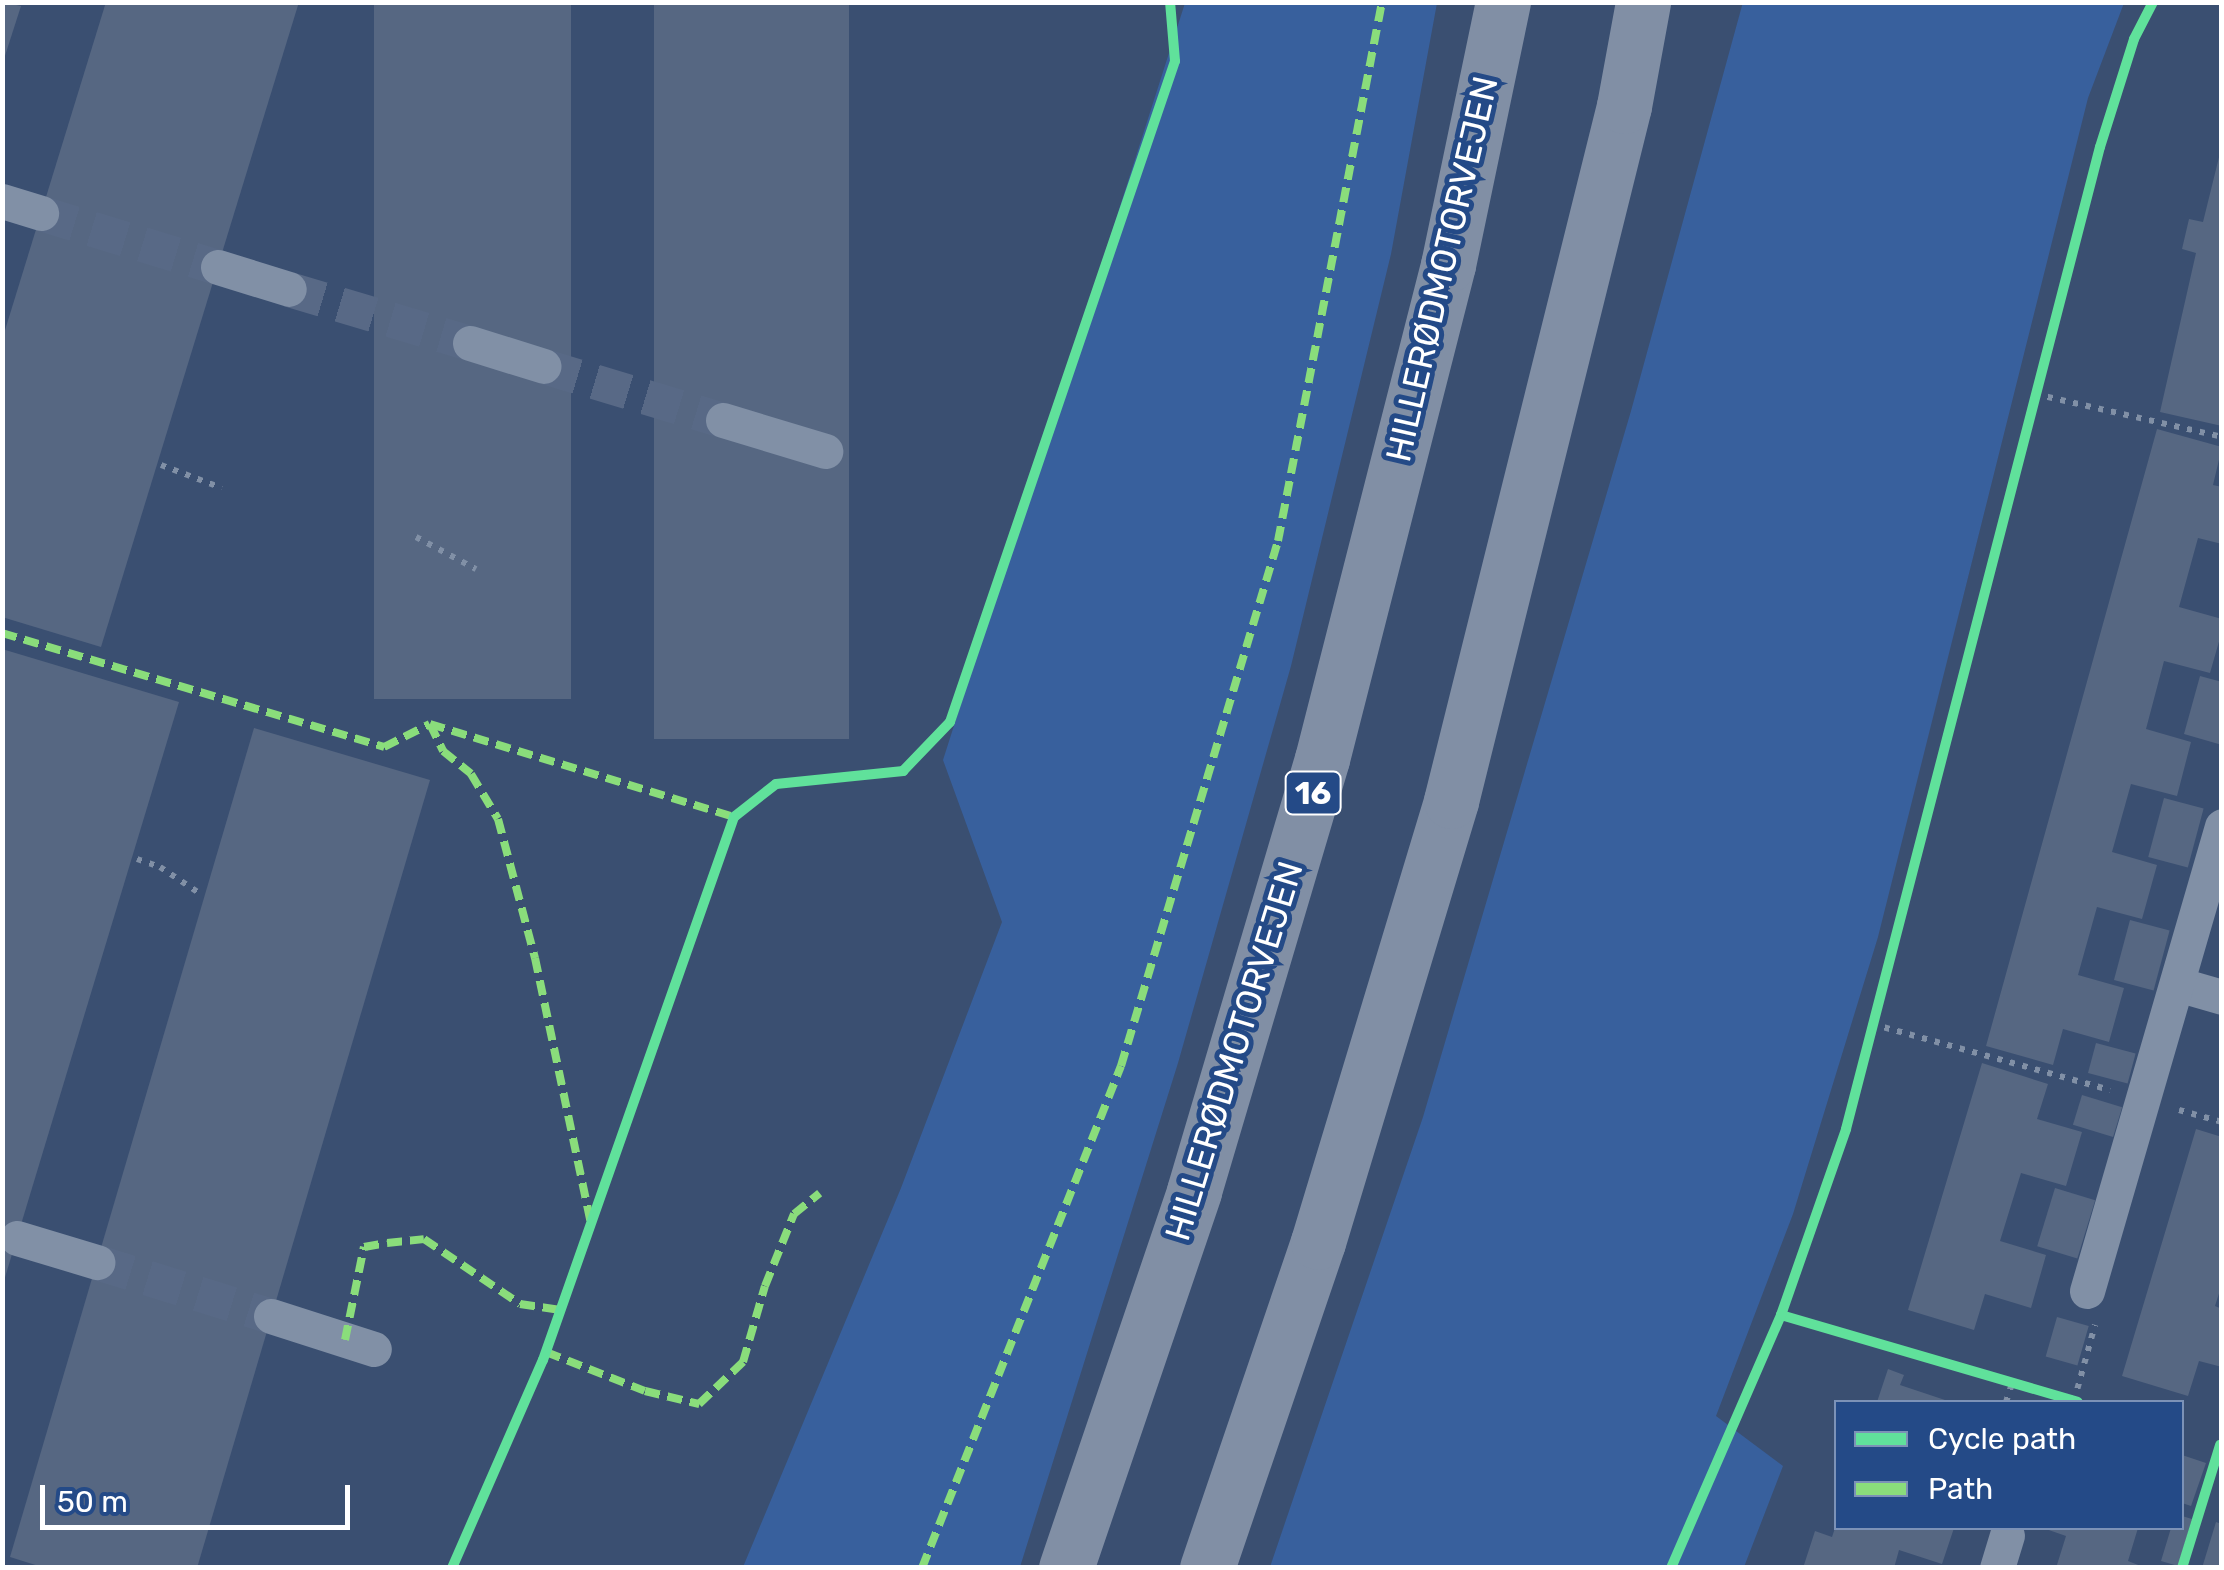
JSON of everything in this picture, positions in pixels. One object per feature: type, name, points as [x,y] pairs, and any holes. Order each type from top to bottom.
[{"type":"highway","name":"HILLERØDMOTORVEJEN","points":[[1066,1568],[1194,1191],[1322,759],[1448,265],[1502,2]]},
{"type":"highway","points":[[1207,1568],[1318,1242],[1451,801],[1624,106],[1643,2]]},
{"type":"highway","points":[[1624,106],[1660,2]]},
{"type":"street","points":[[2,201],[41,213]]},
{"type":"street","points":[[218,267],[289,288]]},
{"type":"street","points":[[470,343],[544,366]]},
{"type":"street","points":[[723,420],[825,451]]},
{"type":"street","points":[[2087,1291],[2222,826]]},
{"type":"street","points":[[2177,984],[2222,997]]},
{"type":"street","points":[[18,1238],[97,1262]]},
{"type":"street","points":[[271,1316],[374,1349]]},
{"type":"path","points":[[2030,412],[2040,374]]},
{"type":"path","points":[[2035,394],[2222,437]]},
{"type":"path","points":[[162,466],[222,488]]},
{"type":"path","points":[[416,538],[476,569]]},
{"type":"path","points":[[137,860],[160,867],[199,893]]},
{"type":"path","points":[[1868,1041],[1877,1004]]},
{"type":"path","points":[[1872,1024],[2222,1122]]},
{"type":"path","points":[[2076,1400],[2099,1310],[2087,1291]]},
{"type":"path","points":[[1994,1378],[2028,1388]]},
{"type":"path","points":[[2007,1400],[2012,1383]]},
{"type":"path","points":[[2058,1397],[2069,1400]]},
{"type":"shaded area","points":[[1743,2],[2124,3],[2088,98],[1878,937],[1793,1214],[1716,1416],[1783,1466],[1744,1567],[1270,1567],[1423,1117],[1631,411]]},
{"type":"shaded area","points":[[1185,3],[1437,3],[1391,254],[1291,666],[1178,1063],[1020,1567],[743,1567],[901,1188],[1002,922],[943,760]]},
{"type":"building","points":[[2,2],[21,6],[3,62],[2,62]]},
{"type":"building","points":[[106,2],[299,2],[101,647],[2,617],[2,340]]},
{"type":"building","points":[[374,2],[571,2],[571,699],[374,699]]},
{"type":"building","points":[[654,2],[849,2],[849,739],[654,739]]},
{"type":"building","points":[[2222,145],[2222,426],[2160,412],[2196,253],[2182,249],[2189,219],[2203,222]]},
{"type":"building","points":[[2157,429],[2222,447],[2213,485],[2222,487],[2222,544],[2198,538],[2179,607],[2222,619],[2222,631],[2210,673],[2164,661],[2146,729],[2191,742],[2177,796],[2131,784],[2112,852],[2157,865],[2142,919],[2097,907],[2078,975],[2124,988],[2109,1042],[2063,1029],[2053,1065],[1986,1046]]},
{"type":"building","points":[[2,649],[179,702],[3,1284],[2,1284]]},
{"type":"building","points":[[2200,676],[2222,682],[2222,745],[2184,734]]},
{"type":"building","points":[[254,728],[430,780],[197,1568],[45,1568],[10,1557]]},
{"type":"building","points":[[2164,798],[2204,809],[2188,868],[2148,857]]},
{"type":"building","points":[[2130,920],[2170,931],[2154,990],[2114,980]]},
{"type":"building","points":[[2096,1043],[2136,1054],[2128,1084],[2088,1073]]},
{"type":"building","points":[[1982,1063],[2048,1084],[2037,1119],[2082,1132],[2066,1186],[2021,1173],[2000,1241],[2046,1255],[2031,1308],[1985,1294],[1974,1330],[1908,1310]]},
{"type":"building","points":[[2082,1095],[2122,1107],[2113,1137],[2073,1125]]},
{"type":"building","points":[[2196,1129],[2222,1137],[2222,1284],[2215,1306],[2222,1309],[2222,1367],[2199,1361],[2188,1396],[2122,1376]]},
{"type":"building","points":[[2055,1188],[2095,1200],[2077,1259],[2037,1246]]},
{"type":"building","points":[[2057,1317],[2089,1326],[2077,1366],[2046,1356]]},
{"type":"building","points":[[1888,1369],[1904,1375],[1900,1385],[1945,1400],[1878,1400]]},
{"type":"building","points":[[2184,1456],[2206,1463],[2191,1506],[2184,1504]]},
{"type":"building","points":[[2184,1517],[2192,1519],[2178,1566],[2161,1561],[2170,1530],[2184,1530]]},
{"type":"building","points":[[2216,1522],[2222,1524],[2222,1568],[2202,1568]]},
{"type":"building","points":[[1834,1530],[1953,1530],[1942,1564],[1899,1550],[1894,1568],[1803,1568],[1815,1531],[1832,1537]]},
{"type":"building","points":[[2049,1530],[2137,1530],[2128,1561],[2146,1568],[2056,1568],[2066,1536]]},
{"type":"tunnel","points":[[41,213],[218,267]]},
{"type":"tunnel","points":[[289,289],[470,343]]},
{"type":"tunnel","points":[[544,366],[723,420]]},
{"type":"tunnel","points":[[97,1262],[271,1316]]},
{"type":"marked path","points":[[922,1568],[1121,1066],[1278,541],[1382,2]]},
{"type":"marked path","points":[[2,633],[384,747],[430,724],[734,817]]},
{"type":"marked path","points":[[430,724],[443,751],[471,774],[498,819],[535,958],[590,1220]]},
{"type":"marked path","points":[[546,1352],[645,1391],[699,1404],[743,1362],[765,1286],[794,1214],[820,1193]]},
{"type":"marked path","points":[[345,1340],[364,1247],[387,1243],[424,1239],[520,1304],[561,1310]]},
{"type":"cycle path","points":[[452,1568],[543,1360],[734,817],[776,784],[903,771],[950,722],[1175,61],[1170,2]]},
{"type":"cycle path","points":[[1671,1568],[1781,1315],[1846,1129],[2100,147],[2134,39],[2153,2]]},
{"type":"cycle path","points":[[1781,1315],[2071,1400]]},
{"type":"cycle path","points":[[2182,1568],[2220,1445]]}]
